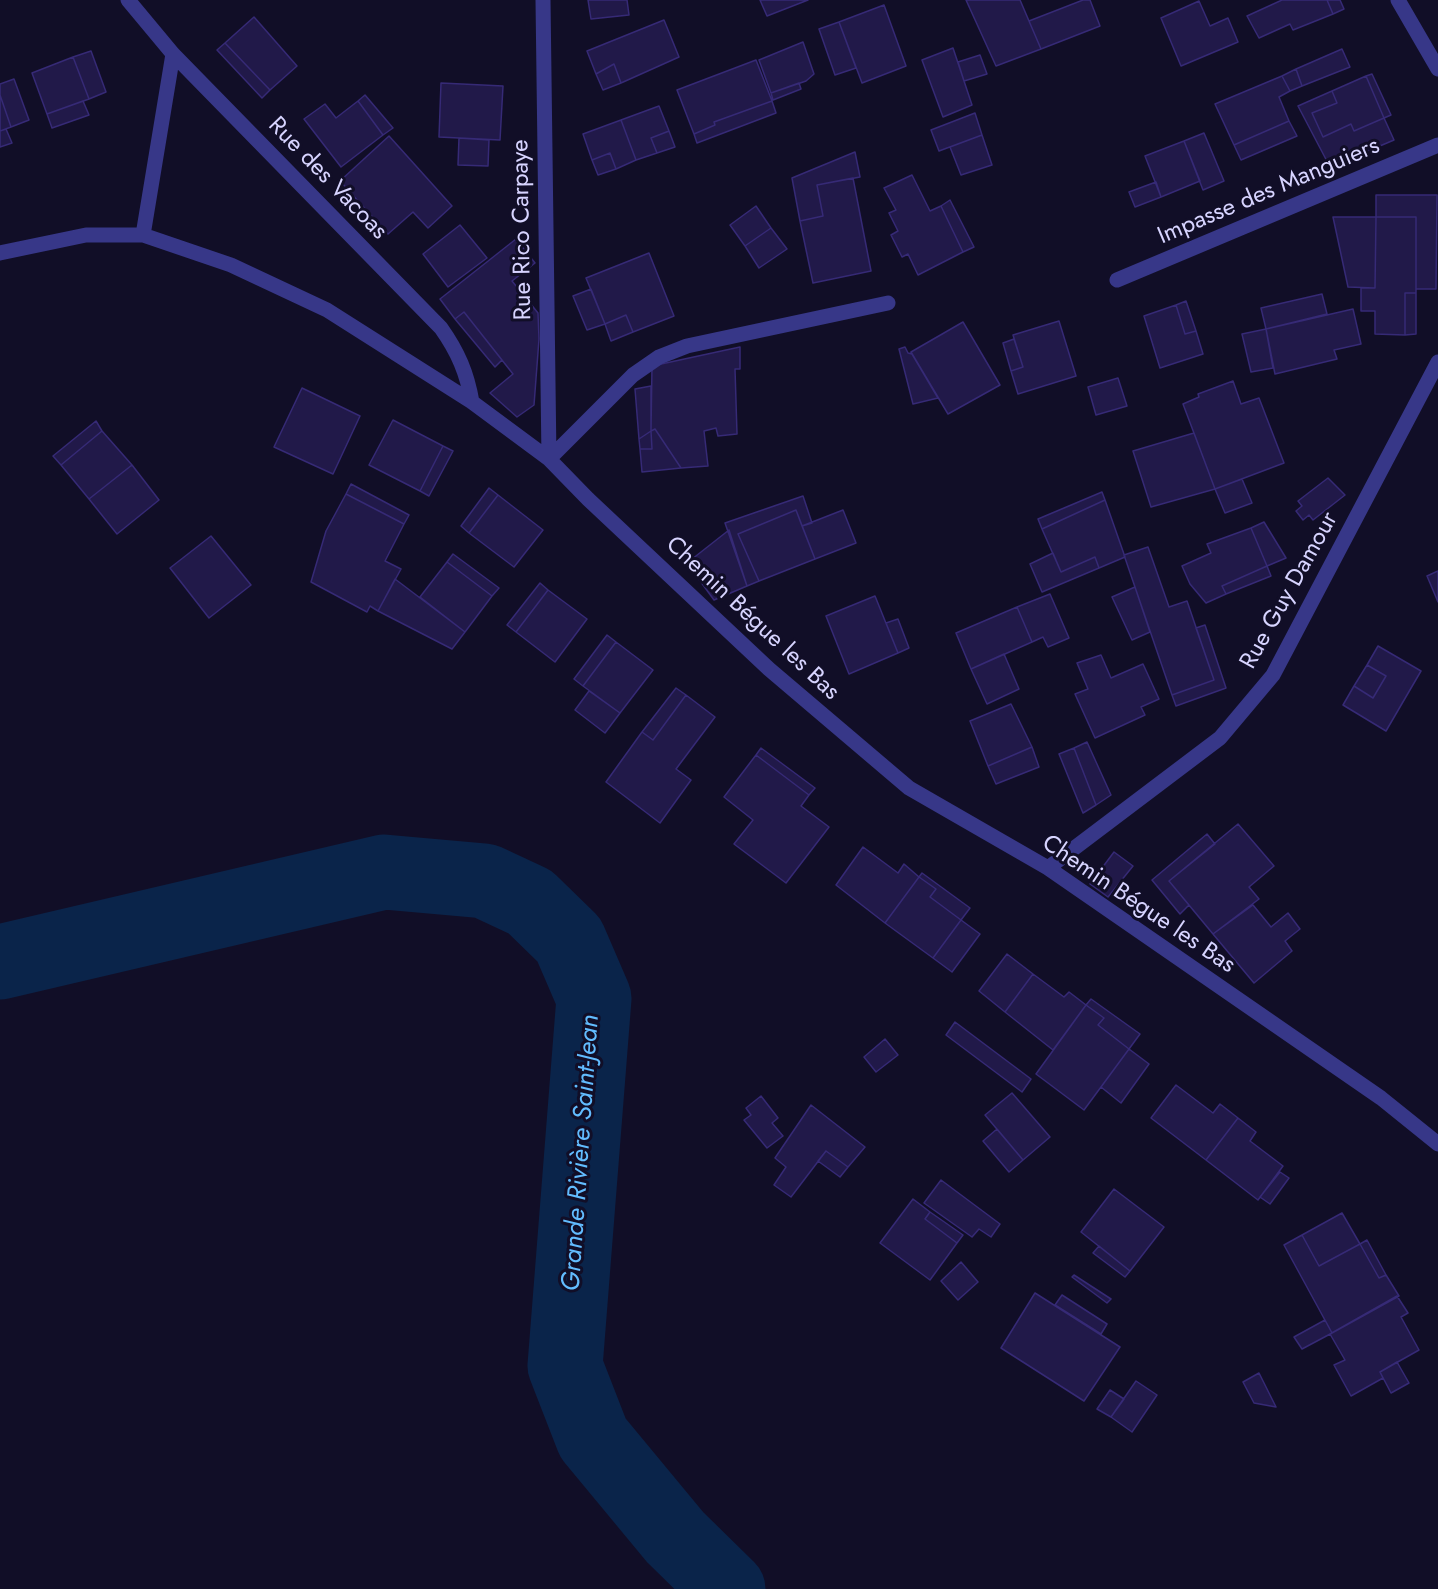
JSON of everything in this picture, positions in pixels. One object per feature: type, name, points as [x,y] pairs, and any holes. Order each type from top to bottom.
[{"type":"street","name":"Rue des Vacoas","points":[[128,0],[173,54],[441,328],[458,352],[468,378],[472,402]]},
{"type":"street","name":"Rue Rico Carpaye","points":[[543,0],[549,459]]},
{"type":"street","points":[[1398,0],[1438,69]]},
{"type":"street","points":[[143,235],[173,54]]},
{"type":"street","name":"Impasse des Manguiers","points":[[1117,280],[1438,145]]},
{"type":"street","name":"Chemin Bégue les Bas","points":[[0,253],[86,235],[143,235],[231,265],[327,310],[472,402],[549,459],[588,499],[769,669],[909,788],[1048,868],[1435,1134]]},
{"type":"street","points":[[549,459],[633,375],[659,357],[687,346],[888,303]]},
{"type":"street","name":"Rue Guy Damour","points":[[1048,868],[1220,738],[1273,675],[1438,362]]},
{"type":"building","points":[[588,0],[627,0],[629,15],[591,19]]},
{"type":"building","points":[[760,0],[808,0],[767,16]]},
{"type":"building","points":[[966,0],[1020,0],[1041,49],[996,66]]},
{"type":"building","points":[[1083,0],[1090,0],[1100,26],[1041,49],[1029,21]]},
{"type":"building","points":[[1282,0],[1327,0],[1333,14],[1293,30],[1290,24],[1259,38],[1247,16]]},
{"type":"building","points":[[1327,0],[1340,0],[1344,9],[1333,14]]},
{"type":"building","points":[[1199,1],[1210,26],[1228,18],[1238,42],[1181,66],[1161,18]]},
{"type":"building","points":[[884,5],[906,66],[862,83],[839,22]]},
{"type":"building","points":[[254,17],[297,66],[270,90],[225,43]]},
{"type":"building","points":[[664,20],[679,57],[621,83],[614,64],[596,74],[587,51]]},
{"type":"building","points":[[839,22],[856,68],[835,75],[819,29]]},
{"type":"building","points":[[803,42],[814,74],[806,81],[771,93],[759,60]]},
{"type":"building","points":[[225,43],[270,90],[262,98],[217,50]]},
{"type":"building","points":[[953,48],[972,105],[943,117],[922,60]]},
{"type":"building","points":[[1342,49],[1350,67],[1302,86],[1296,69]]},
{"type":"building","points":[[91,51],[106,92],[89,99],[73,57]]},
{"type":"building","points":[[980,55],[987,74],[964,81],[958,62]]},
{"type":"building","points":[[73,57],[89,99],[47,114],[32,73]]},
{"type":"building","points":[[756,60],[772,101],[714,122],[715,125],[694,134],[677,90]]},
{"type":"building","points":[[614,64],[621,83],[603,90],[596,74]]},
{"type":"building","points":[[1296,69],[1302,86],[1290,91],[1282,76]]},
{"type":"building","points":[[1372,74],[1391,115],[1384,118],[1366,76]]},
{"type":"building","points":[[1282,76],[1290,91],[1279,97],[1289,121],[1234,145],[1215,104]]},
{"type":"building","points":[[1366,76],[1384,118],[1354,131],[1351,124],[1323,137],[1312,113],[1337,103],[1332,91]]},
{"type":"building","points":[[14,79],[29,120],[11,127],[0,95],[0,84]]},
{"type":"building","points":[[441,83],[503,86],[500,140],[439,137]]},
{"type":"building","points":[[799,83],[801,89],[773,100],[771,93]]},
{"type":"building","points":[[1332,91],[1337,103],[1312,113],[1323,137],[1351,124],[1354,131],[1384,118],[1394,140],[1330,167],[1298,106]]},
{"type":"building","points":[[0,95],[11,127],[0,131]]},
{"type":"building","points":[[365,95],[393,128],[383,135],[358,101]]},
{"type":"building","points":[[83,101],[89,115],[52,128],[47,114]]},
{"type":"building","points":[[358,101],[383,135],[341,167],[304,119],[325,104],[336,118]]},
{"type":"building","points":[[772,101],[776,113],[697,143],[694,134],[715,125],[714,122]]},
{"type":"building","points":[[659,106],[669,131],[651,138],[657,153],[636,160],[621,120]]},
{"type":"building","points":[[975,113],[982,135],[939,151],[931,130]]},
{"type":"building","points":[[621,120],[636,160],[616,169],[610,153],[592,160],[583,134]]},
{"type":"building","points":[[1289,121],[1297,136],[1241,160],[1234,145]]},
{"type":"building","points":[[6,129],[12,143],[0,147],[0,131]]},
{"type":"building","points":[[669,131],[675,147],[657,153],[651,138]]},
{"type":"building","points":[[1204,133],[1224,181],[1203,190],[1184,141]]},
{"type":"building","points":[[982,135],[992,165],[961,175],[950,147]]},
{"type":"building","points":[[389,136],[452,206],[428,228],[413,212],[388,234],[340,181]]},
{"type":"building","points":[[459,138],[489,140],[488,166],[458,165]]},
{"type":"building","points":[[1184,141],[1200,181],[1161,197],[1145,156]]},
{"type":"building","points":[[855,152],[860,177],[817,185],[823,216],[800,221],[792,178]]},
{"type":"building","points":[[610,153],[616,169],[598,175],[592,160]]},
{"type":"building","points":[[912,175],[930,211],[941,206],[963,252],[918,275],[908,254],[902,257],[891,235],[898,231],[889,213],[896,210],[884,188]]},
{"type":"building","points":[[853,178],[871,271],[813,283],[800,221],[823,216],[817,185]]},
{"type":"building","points":[[1156,182],[1161,197],[1135,207],[1129,192]]},
{"type":"building","points":[[1376,195],[1437,195],[1436,289],[1416,289],[1416,217],[1376,217]]},
{"type":"building","points":[[950,200],[974,247],[963,252],[941,206]]},
{"type":"building","points":[[756,206],[771,228],[745,246],[730,225]]},
{"type":"building","points":[[1333,217],[1376,217],[1375,288],[1348,287]]},
{"type":"building","points":[[1376,217],[1416,217],[1416,293],[1405,293],[1405,335],[1375,334],[1375,311],[1361,311],[1361,288],[1375,288]]},
{"type":"building","points":[[460,225],[487,258],[448,287],[423,254]]},
{"type":"building","points":[[771,228],[787,249],[759,268],[745,246]]},
{"type":"building","points":[[516,239],[535,263],[512,281],[538,313],[539,339],[534,405],[517,417],[490,393],[513,374],[464,312],[455,319],[440,299]]},
{"type":"building","points":[[649,253],[674,316],[633,332],[626,315],[605,324],[586,278]]},
{"type":"building","points":[[591,289],[605,324],[587,330],[573,296]]},
{"type":"building","points":[[1405,293],[1416,293],[1416,334],[1405,335]]},
{"type":"building","points":[[1322,294],[1327,314],[1266,329],[1261,308]]},
{"type":"building","points":[[1186,301],[1196,331],[1185,334],[1176,305]]},
{"type":"building","points":[[1176,305],[1185,334],[1196,331],[1203,354],[1160,368],[1144,316]]},
{"type":"building","points":[[1353,309],[1361,344],[1334,350],[1337,359],[1275,374],[1266,329]]},
{"type":"building","points":[[464,312],[502,360],[495,367],[455,319]]},
{"type":"building","points":[[626,315],[633,332],[611,341],[605,324]]},
{"type":"building","points":[[1059,321],[1076,376],[1018,394],[1011,371],[1023,367],[1013,335]]},
{"type":"building","points":[[963,322],[1000,385],[948,414],[911,352]]},
{"type":"building","points":[[1266,329],[1273,368],[1251,372],[1242,334]]},
{"type":"building","points":[[1014,339],[1023,367],[1011,371],[1003,343]]},
{"type":"building","points":[[740,347],[740,369],[735,369],[737,434],[718,436],[716,428],[704,431],[708,466],[681,468],[655,429],[651,431],[652,366]]},
{"type":"building","points":[[905,347],[908,353],[912,354],[938,398],[913,404],[899,349]]},
{"type":"building","points":[[1118,378],[1127,406],[1096,415],[1088,387]]},
{"type":"building","points":[[1233,381],[1241,404],[1259,398],[1284,463],[1215,489],[1183,404],[1199,397],[1198,394]]},
{"type":"building","points":[[651,386],[651,431],[639,439],[635,389]]},
{"type":"building","points":[[302,388],[360,416],[333,474],[274,447]]},
{"type":"building","points":[[393,420],[443,446],[420,491],[369,465]]},
{"type":"building","points":[[96,421],[102,431],[61,465],[53,456]]},
{"type":"building","points":[[655,429],[681,468],[642,472],[640,449],[652,449],[651,431]]},
{"type":"building","points":[[102,431],[132,465],[89,499],[61,465]]},
{"type":"building","points":[[651,431],[652,449],[640,449],[639,439]]},
{"type":"building","points":[[1194,433],[1215,489],[1151,507],[1133,451]]},
{"type":"building","points":[[443,446],[453,451],[429,496],[420,491]]},
{"type":"building","points":[[132,465],[159,500],[117,534],[89,499]]},
{"type":"building","points":[[1328,478],[1345,495],[1313,520],[1309,515],[1303,520],[1296,511],[1302,506],[1298,501]]},
{"type":"building","points":[[1242,479],[1252,503],[1225,513],[1215,489]]},
{"type":"building","points":[[351,484],[409,515],[404,524],[346,494]]},
{"type":"building","points":[[489,488],[498,495],[469,533],[461,526]]},
{"type":"building","points":[[1102,492],[1105,500],[1042,529],[1038,519]]},
{"type":"building","points":[[346,494],[404,524],[385,561],[401,569],[378,611],[370,606],[367,612],[311,582],[326,531]]},
{"type":"building","points":[[498,495],[543,530],[514,567],[469,533]]},
{"type":"building","points":[[803,496],[812,523],[802,526],[796,510],[738,534],[759,581],[747,586],[725,523]]},
{"type":"building","points":[[1105,500],[1125,557],[1099,568],[1095,557],[1061,572],[1042,529]]},
{"type":"building","points":[[796,510],[815,559],[759,581],[738,534]]},
{"type":"building","points":[[843,510],[856,543],[815,559],[802,526]]},
{"type":"building","points":[[1264,522],[1286,558],[1267,566],[1251,528]]},
{"type":"building","points":[[1251,528],[1267,566],[1222,586],[1226,594],[1206,603],[1190,584],[1182,566],[1211,553],[1207,544]]},
{"type":"building","points":[[729,530],[747,586],[714,600],[687,563]]},
{"type":"building","points":[[211,536],[251,585],[209,618],[170,568]]},
{"type":"building","points":[[1148,547],[1169,607],[1187,601],[1214,680],[1172,695],[1124,555]]},
{"type":"building","points":[[1053,553],[1061,572],[1095,557],[1099,568],[1042,592],[1030,564]]},
{"type":"building","points":[[453,554],[499,588],[492,596],[447,562]]},
{"type":"building","points":[[447,562],[492,596],[465,632],[420,597]]},
{"type":"building","points":[[1267,566],[1271,576],[1226,594],[1222,586]]},
{"type":"building","points":[[1438,571],[1438,602],[1427,576]]},
{"type":"building","points":[[395,579],[465,632],[452,649],[378,611]]},
{"type":"building","points":[[540,583],[548,590],[516,632],[507,625]]},
{"type":"building","points":[[1135,587],[1150,632],[1132,640],[1112,597]]},
{"type":"building","points":[[548,590],[587,619],[555,662],[516,632]]},
{"type":"building","points":[[1050,594],[1069,638],[1048,647],[1043,637],[1032,642],[1017,607]]},
{"type":"building","points":[[875,596],[898,653],[849,674],[826,616]]},
{"type":"building","points":[[1017,607],[1032,642],[971,669],[956,633]]},
{"type":"building","points":[[898,619],[909,648],[898,653],[886,623]]},
{"type":"building","points":[[1205,625],[1226,688],[1176,706],[1172,695],[1214,680],[1196,628]]},
{"type":"building","points":[[607,635],[616,642],[583,686],[574,679]]},
{"type":"building","points":[[616,642],[653,670],[620,713],[583,686]]},
{"type":"building","points":[[1378,646],[1421,671],[1386,731],[1343,705],[1354,686],[1373,698],[1386,676],[1367,665]]},
{"type":"building","points":[[1004,654],[1019,689],[987,704],[971,669]]},
{"type":"building","points":[[1101,655],[1111,678],[1143,664],[1159,699],[1141,707],[1145,715],[1095,738],[1075,694],[1088,689],[1077,663]]},
{"type":"building","points":[[1367,665],[1386,676],[1373,698],[1354,686]]},
{"type":"building","points":[[676,688],[686,695],[653,740],[642,732]]},
{"type":"building","points":[[589,691],[620,713],[605,733],[575,710]]},
{"type":"building","points":[[686,695],[715,717],[676,769],[691,780],[660,823],[606,782],[642,732],[653,740]]},
{"type":"building","points":[[1011,704],[1032,747],[988,766],[970,721]]},
{"type":"building","points":[[1087,742],[1111,795],[1096,805],[1074,748]]},
{"type":"building","points":[[1032,747],[1039,767],[996,784],[988,766]]},
{"type":"building","points":[[761,748],[815,788],[809,795],[756,755]]},
{"type":"building","points":[[1074,748],[1096,805],[1083,813],[1059,754]]},
{"type":"building","points":[[756,755],[809,795],[801,806],[829,827],[786,883],[734,844],[753,820],[724,797]]},
{"type":"building","points":[[1238,824],[1274,866],[1249,887],[1259,899],[1213,934],[1169,881]]},
{"type":"building","points":[[1207,834],[1215,844],[1169,881],[1189,905],[1180,914],[1152,880]]},
{"type":"building","points":[[863,847],[898,873],[904,864],[919,877],[885,923],[836,885]]},
{"type":"building","points":[[1114,852],[1133,866],[1108,897],[1090,884]]},
{"type":"building","points":[[922,873],[970,908],[961,920],[930,897],[936,889],[919,877]]},
{"type":"building","points":[[919,877],[936,889],[930,897],[961,920],[933,958],[885,923]]},
{"type":"building","points":[[1253,905],[1271,927],[1288,913],[1300,929],[1285,941],[1292,951],[1254,983],[1213,934]]},
{"type":"building","points":[[961,920],[980,934],[952,972],[933,958]]},
{"type":"building","points":[[1007,954],[1033,974],[1005,1012],[979,991]]},
{"type":"building","points":[[1033,974],[1064,997],[1069,992],[1086,1005],[1053,1050],[1005,1012]]},
{"type":"building","points":[[1091,999],[1140,1034],[1129,1049],[1098,1025],[1104,1018],[1086,1005]]},
{"type":"building","points":[[1086,1005],[1104,1018],[1098,1025],[1129,1049],[1084,1110],[1036,1074]]},
{"type":"building","points":[[955,1022],[1031,1079],[1022,1092],[946,1035]]},
{"type":"building","points":[[885,1039],[898,1055],[876,1072],[864,1057]]},
{"type":"building","points":[[1129,1049],[1149,1064],[1121,1103],[1101,1087]]},
{"type":"building","points":[[1176,1085],[1213,1113],[1220,1104],[1238,1118],[1206,1160],[1151,1118]]},
{"type":"building","points":[[1012,1093],[1050,1137],[1023,1160],[985,1115]]},
{"type":"building","points":[[761,1096],[778,1118],[772,1123],[783,1136],[767,1148],[744,1120],[751,1115],[746,1108]]},
{"type":"building","points":[[811,1105],[865,1147],[848,1167],[826,1151],[791,1197],[774,1185],[786,1167],[775,1158]]},
{"type":"building","points":[[1238,1118],[1256,1132],[1250,1141],[1283,1166],[1258,1200],[1206,1160]]},
{"type":"building","points":[[997,1129],[1023,1160],[1009,1172],[983,1141]]},
{"type":"building","points":[[826,1151],[848,1167],[840,1177],[818,1161]]},
{"type":"building","points":[[1280,1172],[1289,1178],[1270,1204],[1260,1197]]},
{"type":"building","points":[[941,1180],[1000,1224],[991,1237],[979,1229],[972,1237],[924,1203]]},
{"type":"building","points":[[1114,1189],[1164,1227],[1130,1271],[1081,1232]]},
{"type":"building","points":[[913,1199],[930,1212],[925,1219],[957,1243],[930,1280],[880,1243]]},
{"type":"building","points":[[930,1212],[963,1235],[957,1243],[925,1219]]},
{"type":"building","points":[[1342,1213],[1360,1244],[1319,1266],[1302,1235]]},
{"type":"building","points":[[1302,1235],[1319,1266],[1360,1244],[1379,1278],[1386,1275],[1399,1296],[1332,1333],[1284,1245]]},
{"type":"building","points":[[1367,1240],[1386,1275],[1379,1278],[1360,1244]]},
{"type":"building","points":[[1099,1246],[1130,1271],[1125,1277],[1093,1253]]},
{"type":"building","points":[[961,1262],[978,1282],[958,1300],[941,1281]]},
{"type":"building","points":[[1074,1275],[1111,1299],[1107,1303],[1072,1277]]},
{"type":"building","points":[[1035,1293],[1120,1347],[1084,1401],[1001,1348]]},
{"type":"building","points":[[1062,1295],[1107,1324],[1101,1334],[1055,1305]]},
{"type":"building","points":[[1397,1296],[1408,1313],[1401,1317],[1419,1350],[1380,1372],[1383,1378],[1351,1396],[1334,1365],[1345,1360],[1330,1334]]},
{"type":"building","points":[[1325,1320],[1332,1333],[1302,1349],[1294,1337]]},
{"type":"building","points":[[1397,1362],[1409,1383],[1391,1393],[1380,1372]]},
{"type":"building","points":[[1259,1373],[1276,1407],[1254,1403],[1243,1382]]},
{"type":"building","points":[[1136,1381],[1157,1395],[1132,1432],[1111,1417]]},
{"type":"building","points":[[1110,1390],[1124,1399],[1111,1417],[1097,1409]]},
{"type":"waterway","name":"Grande Rivière Saint-Jean","points":[[0,962],[384,872],[485,881],[530,902],[569,940],[594,998],[565,1366],[593,1438],[675,1537],[728,1589]]}]
